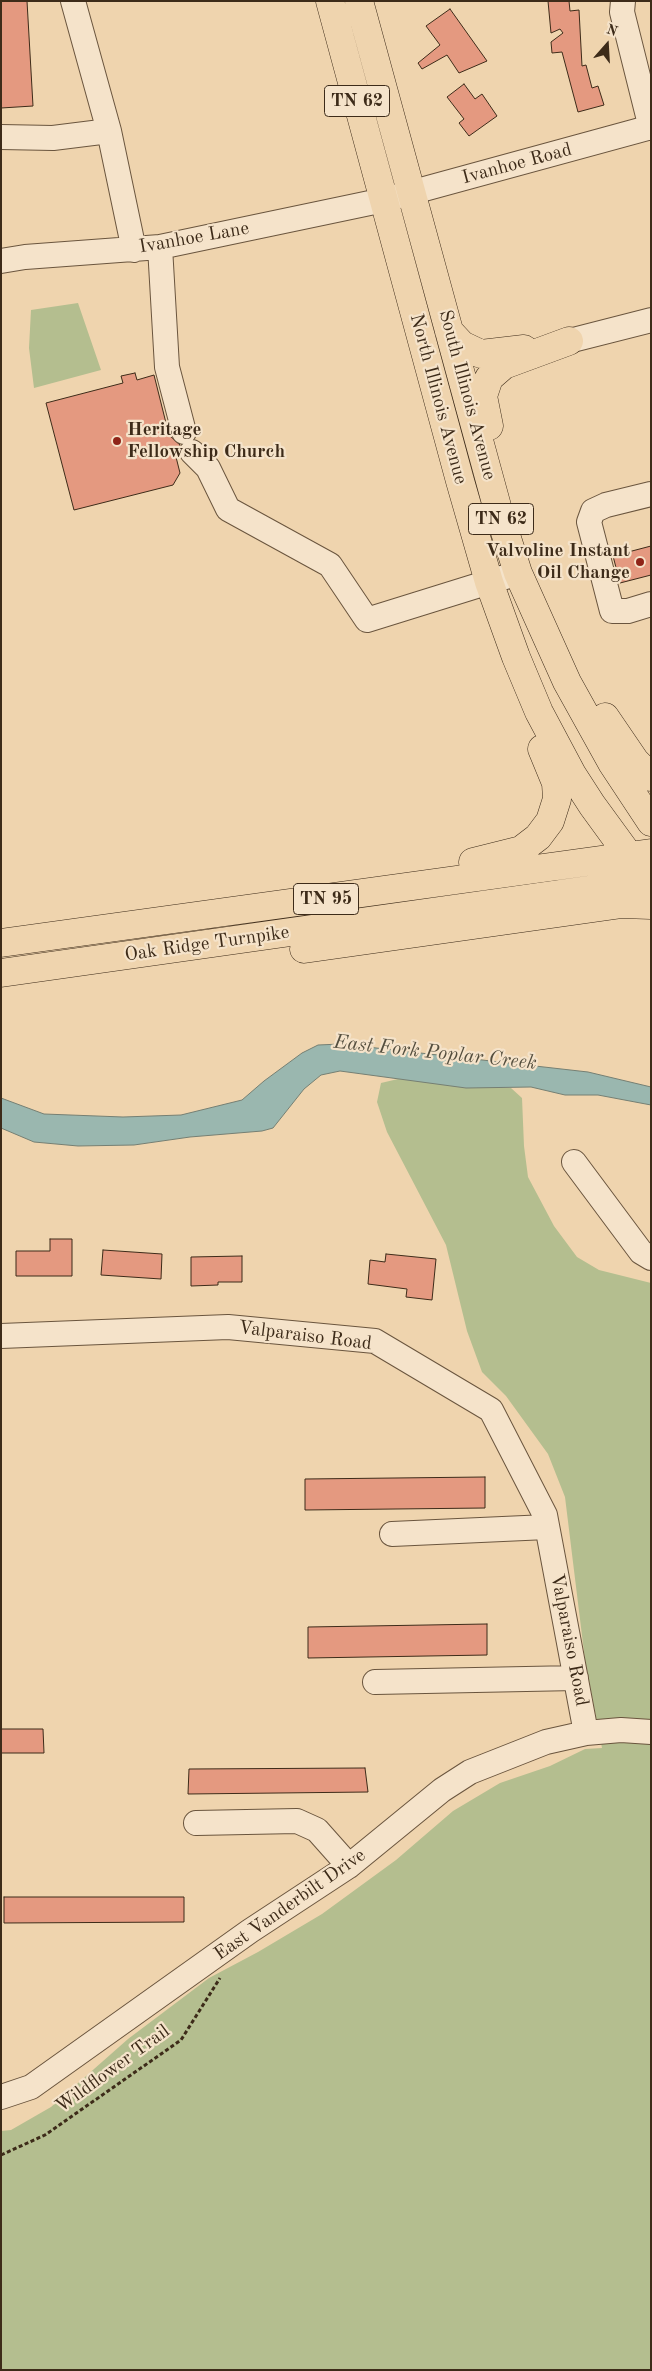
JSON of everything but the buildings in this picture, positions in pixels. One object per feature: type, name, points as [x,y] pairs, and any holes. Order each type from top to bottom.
[{"type":"highway","name":"North Illinois Avenue","points":[[330,1],[489,582],[516,657],[540,712],[572,774],[592,805],[640,854],[650,889]]},
{"type":"highway","name":"South Illinois Avenue","points":[[359,1],[498,510],[518,572],[567,682],[612,763],[651,822]]},
{"type":"highway","points":[[449,331],[462,345],[481,354],[500,354],[569,341]]},
{"type":"highway","points":[[518,572],[507,492],[483,396],[489,378],[504,365],[569,341]]},
{"type":"highway","points":[[544,632],[577,667],[613,730],[635,761],[651,777]]},
{"type":"highway","points":[[370,893],[426,872],[521,850],[538,837],[550,821],[557,799],[556,784],[530,724],[516,657]]},
{"type":"highway","name":"Oak Ridge Turnpike","points":[[1,943],[640,854]]},
{"type":"highway","name":"Oak Ridge Turnpike","points":[[1,972],[650,889]]},
{"type":"street","points":[[73,1],[110,132],[134,250]]},
{"type":"street","points":[[623,1],[622,12],[651,127]]},
{"type":"street","name":"Ivanhoe Road","points":[[384,200],[651,127]]},
{"type":"street","points":[[1,137],[53,138],[110,132]]},
{"type":"street","name":"Ivanhoe Lane","points":[[1,261],[25,257],[160,247],[384,200]]},
{"type":"street","points":[[160,247],[167,367],[190,447],[208,468],[228,509],[330,565],[367,620],[518,572]]},
{"type":"street","points":[[569,341],[651,320]]},
{"type":"street","points":[[651,494],[606,505],[593,512],[589,522],[612,611],[628,611],[651,604]]},
{"type":"street","points":[[574,1162],[640,1252],[651,1258]]},
{"type":"street","name":"Valparaiso Road","points":[[1,1336],[228,1327],[375,1341],[491,1410],[545,1515],[586,1732]]},
{"type":"street","points":[[392,1534],[547,1528]]},
{"type":"street","points":[[375,1682],[576,1678]]},
{"type":"street","name":"East Vanderbilt Drive","points":[[1,2097],[30,2087],[250,1931],[349,1866],[442,1790],[470,1772],[546,1742],[586,1732],[621,1730],[651,1732]]},
{"type":"street","points":[[196,1823],[297,1821],[317,1830],[349,1866]]},
{"type":"path","name":"Wildflower Trail","points":[[1,2155],[44,2135],[181,2040],[224,1973]]},
{"type":"green space","points":[[78,303],[101,370],[34,388],[29,348],[31,310]]},
{"type":"green space","points":[[398,1079],[421,1080],[466,1088],[489,1086],[511,1088],[522,1098],[524,1146],[528,1177],[554,1226],[577,1257],[599,1270],[651,1283],[651,2370],[1,2370],[1,2131],[11,2130],[51,2107],[128,2039],[209,1978],[258,1952],[322,1914],[396,1860],[453,1811],[500,1783],[550,1766],[585,1749],[602,1748],[585,1660],[565,1497],[548,1454],[506,1396],[482,1372],[467,1331],[446,1245],[387,1132],[377,1102],[381,1083]]},
{"type":"water","name":"East Fork Poplar Creek","points":[[341,1044],[588,1072],[651,1087],[651,1105],[598,1095],[565,1095],[531,1087],[466,1088],[340,1071],[321,1075],[304,1089],[273,1128],[262,1131],[190,1137],[134,1145],[78,1146],[34,1142],[1,1128],[1,1098],[44,1114],[123,1117],[181,1115],[242,1100],[302,1053],[318,1045]]},
{"type":"place","name":"Heritage Fellowship Church","points":[[117,441]]},
{"type":"place","name":"Valvoline Instant Oil Change","points":[[640,562]]}]
